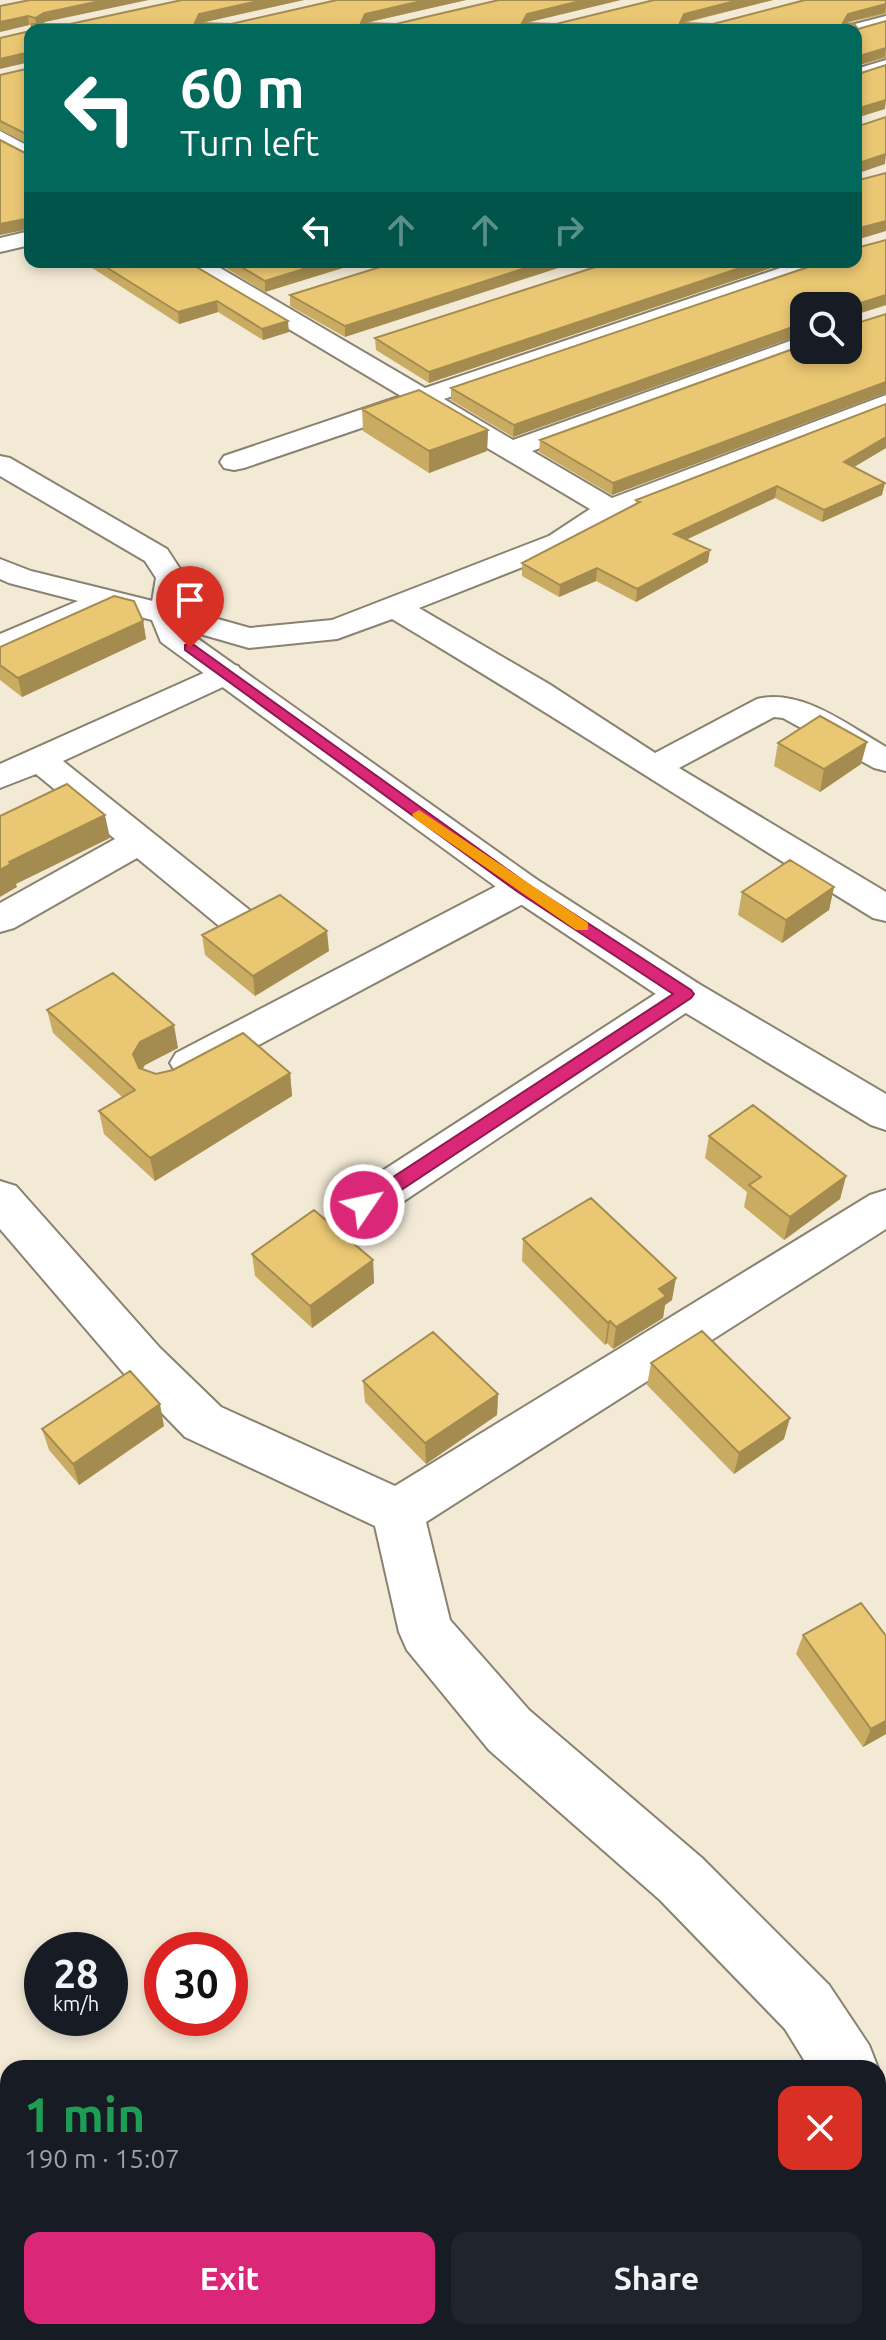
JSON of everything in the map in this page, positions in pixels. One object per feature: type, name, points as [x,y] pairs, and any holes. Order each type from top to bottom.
[{"type":"street","points":[[862,28],[886,21]]},
{"type":"street","points":[[862,73],[886,66]]},
{"type":"street","points":[[0,137],[24,151]]},
{"type":"street","points":[[0,245],[24,239]]},
{"type":"street","points":[[209,268],[610,509]]},
{"type":"street","points":[[234,462],[803,268]]},
{"type":"street","points":[[263,303],[293,294]]},
{"type":"street","points":[[341,350],[371,340]]},
{"type":"street","points":[[510,450],[790,349]]},
{"type":"street","points":[[0,568],[20,577],[249,638],[337,629],[560,542],[610,509],[886,403]]},
{"type":"street","points":[[0,464],[156,555],[171,578],[166,614],[172,635],[523,888],[685,994],[886,1114]]},
{"type":"street","points":[[0,646],[104,599]]},
{"type":"street","points":[[396,608],[537,691],[654,768],[886,909]]},
{"type":"street","points":[[0,777],[226,673]]},
{"type":"street","points":[[654,768],[769,706],[792,709],[886,761]]},
{"type":"street","points":[[39,759],[238,921]]},
{"type":"street","points":[[0,919],[140,841]]},
{"type":"street","points":[[161,1079],[523,888]]},
{"type":"street","points":[[364,1205],[685,994]]},
{"type":"street","points":[[0,1198],[143,1362],[203,1422],[398,1512]]},
{"type":"street","points":[[398,1512],[886,1207]]},
{"type":"street","points":[[398,1512],[426,1632],[509,1730],[681,1879],[807,2007],[841,2060]]},
{"type":"building","points":[[30,0],[105,0],[44,13],[35,18],[28,16],[0,22],[0,6]]},
{"type":"building","points":[[182,0],[263,0],[199,14],[195,23],[231,24],[70,24]]},
{"type":"building","points":[[337,0],[426,0],[365,14],[361,23],[396,24],[231,24]]},
{"type":"building","points":[[499,0],[584,0],[527,14],[522,23],[556,24],[396,24]]},
{"type":"building","points":[[654,0],[739,0],[684,14],[680,23],[713,24],[556,24]]},
{"type":"building","points":[[805,0],[886,0],[886,4],[848,14],[843,23],[854,24],[713,24]]},
{"type":"building","points":[[886,21],[886,48],[862,55],[862,28]]},
{"type":"building","points":[[24,32],[24,53],[0,59],[0,38]]},
{"type":"building","points":[[886,65],[886,100],[862,107],[862,73]]},
{"type":"building","points":[[24,69],[24,133],[0,121],[0,75]]},
{"type":"building","points":[[886,117],[886,154],[862,162],[862,125]]},
{"type":"building","points":[[0,140],[24,152],[24,219],[0,224]]},
{"type":"building","points":[[886,173],[886,221],[862,227],[862,179]]},
{"type":"building","points":[[886,240],[886,295],[862,303],[862,292],[790,292],[790,328],[514,425],[451,388],[805,268],[862,268],[862,246]]},
{"type":"building","points":[[108,268],[198,268],[288,321],[262,329],[217,301],[178,312]]},
{"type":"building","points":[[243,268],[307,268],[265,281]]},
{"type":"building","points":[[377,268],[525,268],[345,326],[290,295]]},
{"type":"building","points":[[592,268],[740,268],[429,372],[375,338]]},
{"type":"building","points":[[886,314],[886,382],[613,483],[540,440],[790,350],[790,364],[862,364],[862,322]]},
{"type":"building","points":[[419,390],[488,430],[429,451],[362,409]]},
{"type":"building","points":[[886,404],[886,437],[844,462],[885,483],[824,510],[777,486],[674,534],[710,550],[637,589],[597,568],[560,585],[522,563],[640,502],[636,500]]},
{"type":"building","points":[[114,596],[134,601],[143,621],[18,678],[0,665],[0,647]]},
{"type":"building","points":[[820,716],[867,742],[824,769],[778,743]]},
{"type":"building","points":[[67,784],[105,815],[9,862],[11,864],[0,870],[0,816]]},
{"type":"building","points":[[790,860],[834,887],[786,920],[742,892]]},
{"type":"building","points":[[280,895],[327,931],[253,976],[202,935]]},
{"type":"building","points":[[113,973],[174,1025],[140,1042],[133,1054],[139,1068],[156,1074],[173,1070],[243,1033],[290,1073],[150,1158],[99,1111],[135,1090],[47,1010]]},
{"type":"building","points":[[753,1105],[846,1176],[790,1217],[749,1185],[761,1177],[709,1136]]},
{"type":"building","points":[[591,1198],[676,1278],[659,1289],[666,1296],[616,1327],[610,1321],[608,1323],[523,1239]]},
{"type":"building","points":[[314,1210],[373,1260],[310,1306],[252,1254]]},
{"type":"building","points":[[702,1331],[790,1418],[739,1453],[651,1363]]},
{"type":"building","points":[[433,1332],[498,1394],[425,1443],[363,1381]]},
{"type":"building","points":[[130,1371],[160,1404],[73,1464],[42,1429]]},
{"type":"building","points":[[861,1603],[886,1636],[886,1721],[871,1729],[803,1635]]},
{"type":"slow traffic","points":[[419,814],[582,927]]},
{"type":"route","points":[[190,648],[523,888],[685,994],[364,1205]]}]
